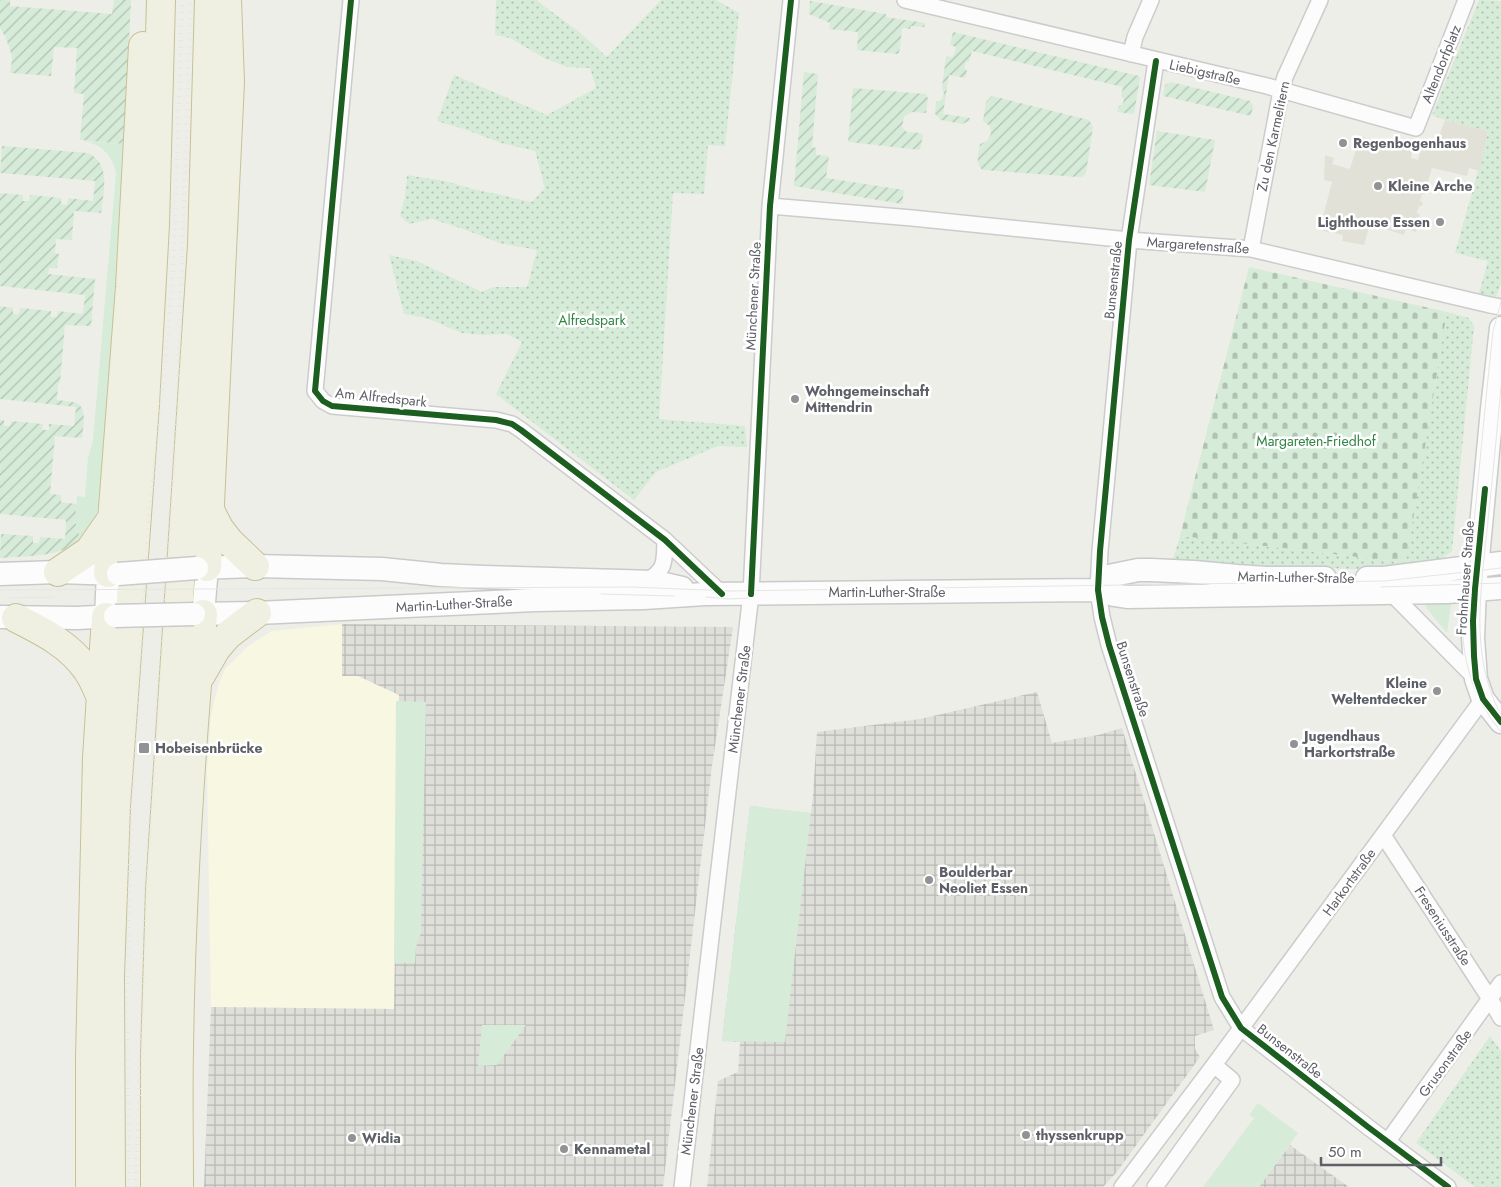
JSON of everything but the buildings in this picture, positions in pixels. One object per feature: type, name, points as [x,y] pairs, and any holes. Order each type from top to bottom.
[{"type":"highway","points":[[113,573],[113,517],[130,287],[146,0]]},
{"type":"highway","points":[[111,1187],[110,976],[116,806],[146,384],[155,225],[161,0]]},
{"type":"highway","points":[[155,1187],[155,1054],[160,889],[202,244],[209,0]]},
{"type":"highway","points":[[202,568],[210,510],[230,82],[227,0]]},
{"type":"highway","points":[[210,510],[219,528],[229,541],[255,566]]},
{"type":"highway","points":[[58,572],[88,551],[113,517]]},
{"type":"highway","points":[[198,681],[216,649],[228,635],[257,613]]},
{"type":"highway","points":[[179,1187],[179,1050],[182,935],[198,681],[199,614]]},
{"type":"highway","points":[[90,1187],[90,1058],[97,758],[110,616]]},
{"type":"highway","points":[[8,617],[62,643],[88,671],[101,698]]},
{"type":"main road","name":"Frohnhauser Straße","points":[[1501,328],[1475,589],[1473,638],[1480,689],[1501,722]]},
{"type":"main road","name":"Martin-Luther-Straße","points":[[1098,590],[1109,576],[1138,570],[1266,578],[1384,578],[1501,563]]},
{"type":"main road","name":"Martin-Luther-Straße","points":[[0,574],[113,573],[255,566],[382,569],[483,577],[656,582],[713,594]]},
{"type":"main road","points":[[199,614],[202,568]]},
{"type":"main road","points":[[110,616],[113,573]]},
{"type":"main road","name":"Martin-Luther-Straße","points":[[8,617],[77,618],[257,613],[713,594],[1098,590],[1128,597],[1447,592],[1501,588]]},
{"type":"street","name":"Am Alfredspark","points":[[352,0],[316,391],[323,401],[332,406],[496,420],[512,424],[665,540],[713,594]]},
{"type":"street","name":"Münchener Straße","points":[[682,1187],[751,594],[770,206],[791,0]]},
{"type":"street","name":"Liebigstraße","points":[[905,0],[1281,90],[1416,128]]},
{"type":"street","points":[[1130,54],[1135,37],[1151,0]]},
{"type":"street","name":"Zu den Karmelitern","points":[[1251,248],[1281,90],[1320,0]]},
{"type":"street","name":"Altendorfplatz","points":[[1416,128],[1466,0]]},
{"type":"street","name":"Bunsenstraße","points":[[1156,61],[1129,240],[1100,551],[1098,590],[1109,645],[1222,997],[1241,1028],[1448,1187]]},
{"type":"street","name":"Margaretenstraße","points":[[770,206],[1129,240],[1251,248],[1490,306],[1501,307]]},
{"type":"street","points":[[645,582],[658,575],[664,563],[665,540]]},
{"type":"street","name":"Frohnhauser Straße","points":[[1390,592],[1480,689]]},
{"type":"street","name":"Harkortstraße","points":[[1122,1187],[1383,835],[1480,689]]},
{"type":"street","name":"Freseniusstraße","points":[[1383,835],[1501,1018]]},
{"type":"street","name":"Grusonstraße","points":[[1388,1141],[1501,983]]},
{"type":"street","points":[[1155,1187],[1232,1080],[1214,1065]]},
{"type":"shaded area","name":"Kleine Arche","points":[[1445,120],[1488,131],[1480,171],[1469,168],[1467,176],[1432,168],[1428,182],[1425,182],[1423,189],[1426,191],[1425,194],[1422,194],[1420,201],[1423,203],[1422,206],[1419,206],[1417,213],[1420,215],[1419,218],[1416,218],[1414,226],[1417,227],[1416,232],[1406,229],[1404,235],[1370,224],[1364,245],[1342,241],[1343,235],[1323,231],[1324,225],[1321,224],[1332,182],[1324,180],[1325,155],[1334,158],[1332,164],[1350,169],[1360,136],[1412,151],[1411,158],[1418,160],[1422,146],[1434,149]]},
{"type":"shaded area","points":[[342,624],[343,676],[358,676],[399,695],[394,1009],[211,1007],[207,770],[211,716],[218,686],[225,669],[248,646],[272,631]]},
{"type":"shaded area","name":"Widia","points":[[342,624],[733,627],[712,766],[663,1187],[204,1187],[211,1007],[394,1009],[399,695],[358,676],[342,676]]},
{"type":"shaded area","points":[[1037,692],[1052,743],[1098,735],[1122,728],[1214,1030],[1195,1036],[1195,1049],[1200,1057],[1116,1173],[1103,1187],[707,1187],[718,1081],[738,1072],[740,1042],[722,1041],[750,806],[811,813],[817,732],[920,719]]},
{"type":"shaded area","points":[[1290,1145],[1349,1187],[1259,1187]]},
{"type":"green space","points":[[0,0],[10,0],[10,6],[112,14],[114,0],[131,0],[124,144],[80,140],[84,94],[74,93],[77,48],[54,47],[51,76],[10,73],[11,53],[0,28]]},
{"type":"green space","name":"Alfredspark","points":[[496,0],[537,0],[577,30],[607,57],[661,0],[716,0],[739,13],[725,146],[708,145],[704,194],[673,193],[659,419],[745,426],[747,447],[718,446],[656,472],[634,500],[496,394],[522,342],[507,334],[482,335],[462,333],[426,318],[404,314],[389,255],[417,261],[482,292],[493,287],[527,287],[537,250],[499,243],[432,219],[409,224],[400,216],[405,197],[407,175],[445,181],[532,202],[545,188],[535,151],[501,143],[437,121],[454,75],[547,115],[596,88],[590,68],[567,67],[544,58],[510,38],[495,35]]},
{"type":"green space","points":[[1479,0],[1501,1],[1501,284],[1495,299],[1478,297],[1488,261],[1455,253],[1478,171],[1480,170],[1488,131],[1432,115]]},
{"type":"green space","points":[[810,1],[886,14],[886,17],[925,23],[924,27],[911,26],[910,29],[902,28],[898,54],[857,50],[858,32],[829,29],[830,23],[809,14]]},
{"type":"green space","points":[[953,32],[1139,76],[1134,114],[1117,112],[1124,100],[1121,96],[1123,87],[972,51],[969,61],[966,62],[964,68],[967,71],[965,78],[949,75],[943,114],[970,118],[969,121],[962,124],[941,120],[935,114],[936,102],[941,100],[944,94],[942,88],[946,56],[953,57],[956,47],[950,45]]},
{"type":"green space","points":[[804,72],[818,74],[812,147],[816,148],[816,155],[829,156],[826,178],[904,190],[902,204],[794,186]]},
{"type":"green space","points":[[1171,82],[1250,101],[1253,106],[1251,116],[1163,96],[1165,85]]},
{"type":"green space","points":[[853,88],[926,94],[928,99],[926,113],[912,112],[904,117],[902,127],[907,132],[923,135],[920,150],[848,142]]},
{"type":"green space","points":[[992,96],[1089,120],[1093,127],[1086,173],[1082,177],[1078,177],[983,170],[980,168],[978,155],[980,144],[987,141],[991,134],[990,126],[983,121],[986,102]]},
{"type":"green space","points":[[1157,131],[1215,140],[1205,192],[1149,185]]},
{"type":"green space","points":[[82,141],[124,144],[119,251],[101,498],[92,528],[83,540],[76,525],[77,496],[85,497],[88,458],[93,440],[116,173],[112,160],[100,147]]},
{"type":"green space","points":[[2,146],[88,153],[96,158],[100,164],[103,172],[104,188],[101,213],[74,211],[72,240],[56,239],[55,253],[59,254],[57,268],[49,268],[48,274],[95,279],[91,326],[65,325],[57,400],[78,404],[83,412],[84,423],[82,438],[55,436],[50,494],[61,495],[61,502],[76,504],[76,527],[83,540],[74,546],[54,553],[0,558],[1,534],[33,536],[33,543],[39,543],[40,537],[65,539],[66,520],[0,514],[0,420],[4,420],[4,426],[10,426],[11,421],[43,424],[42,430],[49,430],[49,424],[74,426],[76,407],[0,399],[0,306],[13,308],[13,314],[19,314],[20,308],[51,311],[51,317],[57,317],[58,311],[83,314],[85,295],[0,286],[0,193],[23,195],[23,201],[29,201],[30,195],[61,198],[61,204],[67,205],[68,198],[93,201],[95,181],[0,173]]},
{"type":"green space","name":"Margareten-Friedhof","points":[[1249,267],[1447,312],[1407,563],[1180,536]]},
{"type":"green space","points":[[1447,312],[1469,318],[1474,326],[1452,551],[1441,559],[1382,570],[1161,561],[1173,559],[1180,536],[1406,563]]},
{"type":"green space","points":[[1436,603],[1451,604],[1447,633],[1425,605]]},
{"type":"green space","points":[[396,701],[426,702],[421,933],[416,947],[415,963],[394,963]]},
{"type":"green space","points":[[750,806],[811,813],[785,1042],[722,1041]]},
{"type":"green space","points":[[482,1025],[526,1025],[497,1065],[478,1066]]},
{"type":"green space","points":[[1490,1036],[1501,1051],[1501,1187],[1475,1187],[1416,1143]]},
{"type":"green space","points":[[1258,1103],[1298,1133],[1259,1187],[1203,1187],[1254,1118],[1249,1115]]},
{"type":"tram line","points":[[1501,302],[1493,331],[1463,637],[1467,664],[1474,688],[1501,732]]},
{"type":"tram line","points":[[1501,386],[1480,619],[1484,668],[1491,692],[1501,715]]},
{"type":"tram line","points":[[0,590],[631,587],[732,591],[1385,581],[1501,568]]},
{"type":"tram line","points":[[1381,587],[1501,583]]},
{"type":"tram line","points":[[601,594],[674,596]]},
{"type":"tram line","points":[[9,598],[54,597]]},
{"type":"tram line","points":[[706,597],[749,598]]},
{"type":"railway","points":[[129,1187],[127,1010],[131,807],[149,513],[167,347],[174,253],[182,0]]},
{"type":"railway","points":[[136,1187],[146,886],[177,408],[191,0]]},
{"type":"cycle path","points":[[351,0],[315,391],[323,401],[332,406],[496,420],[512,424],[665,540],[722,594]]},
{"type":"cycle path","points":[[751,594],[770,206],[791,0]]},
{"type":"cycle path","points":[[1156,61],[1129,240],[1100,551],[1098,590],[1109,645],[1222,997],[1241,1028],[1448,1187]]},
{"type":"cycle path","points":[[1485,489],[1475,589],[1473,621],[1474,656],[1476,679],[1483,699],[1501,722]]},
{"type":"place","name":"Regenbogenhaus","points":[[1343,143]]},
{"type":"place","name":"Kleine Arche","points":[[1378,186]]},
{"type":"place","name":"Lighthouse Essen","points":[[1440,222]]},
{"type":"place","name":"Wohngemeinschaft Mittendrin","points":[[795,399]]},
{"type":"place","name":"Kleine Weltentdecker","points":[[1437,691]]},
{"type":"place","name":"Jugendhaus Harkortstraße","points":[[1294,744]]},
{"type":"place","name":"Hobeisenbrücke","points":[[144,748]]},
{"type":"place","name":"Boulderbar Neoliet Essen","points":[[929,880]]},
{"type":"place","name":"thyssenkrupp","points":[[1026,1135]]},
{"type":"place","name":"Widia","points":[[352,1138]]},
{"type":"place","name":"Kennametal","points":[[564,1149]]}]
